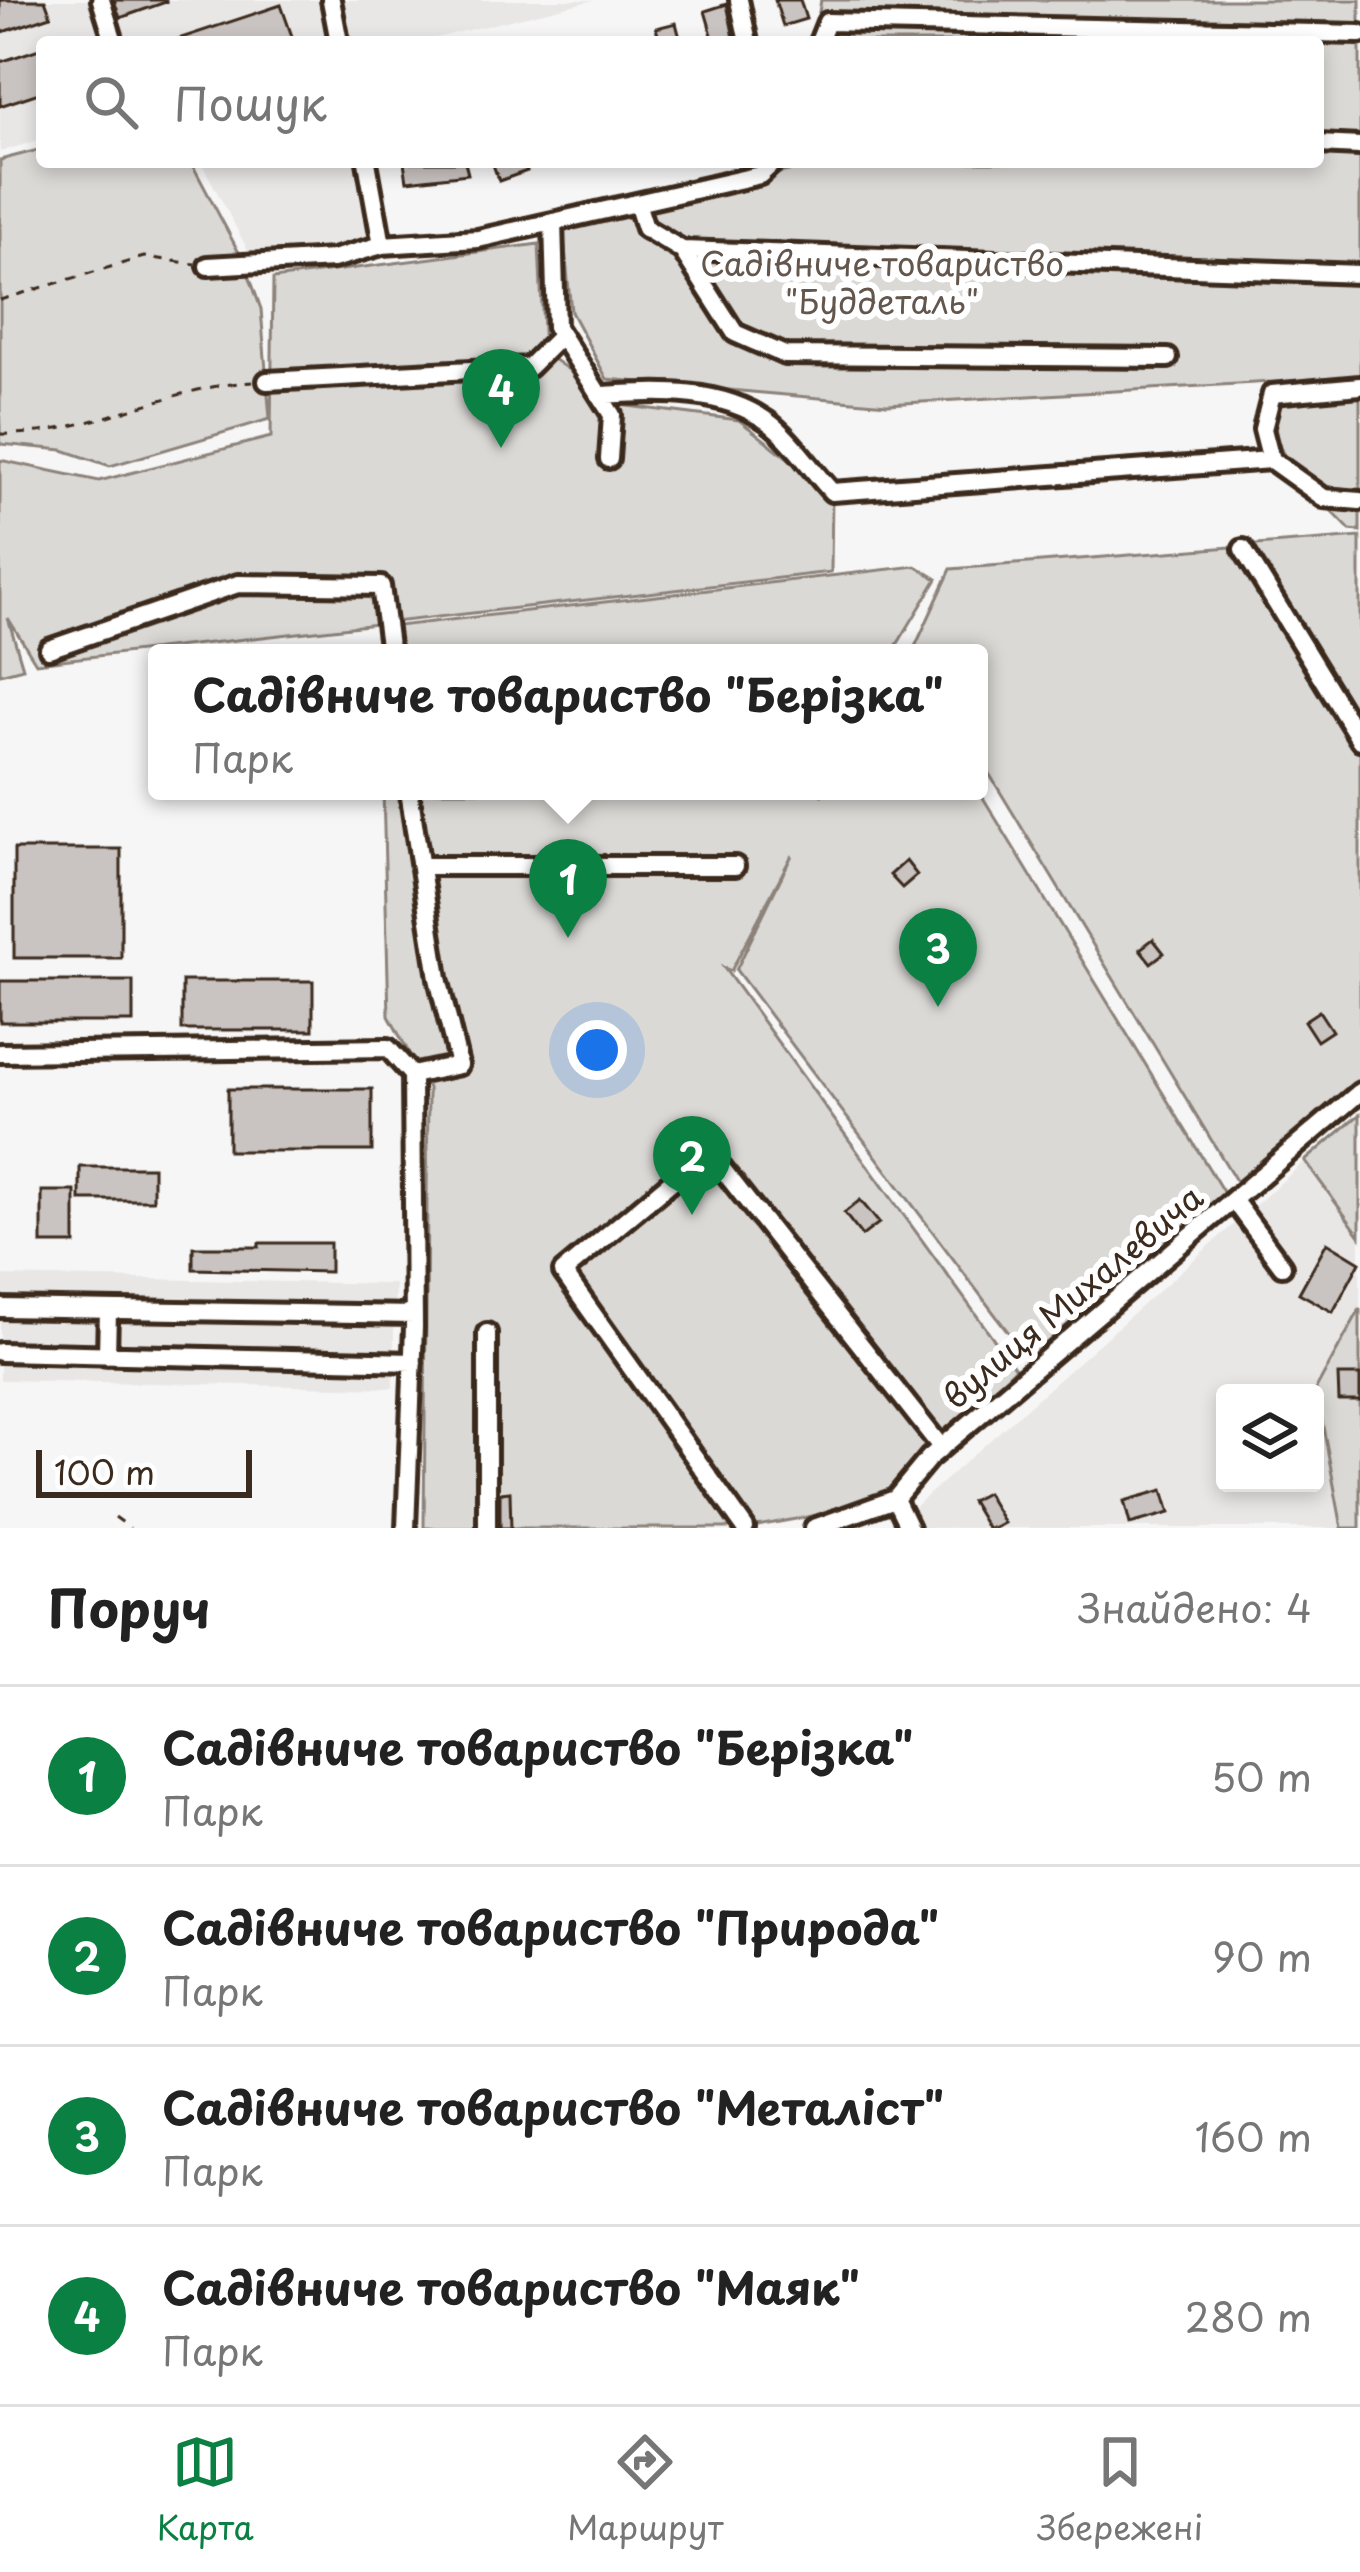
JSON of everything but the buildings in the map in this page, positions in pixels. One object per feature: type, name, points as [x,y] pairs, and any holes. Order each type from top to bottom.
[{"type":"street","points":[[100,0],[111,36]]},
{"type":"street","points":[[331,0],[338,36]]},
{"type":"street","points":[[739,0],[747,36]]},
{"type":"street","points":[[821,36],[827,0]]},
{"type":"street","points":[[827,22],[1360,34]]},
{"type":"street","points":[[1324,144],[1360,146]]},
{"type":"street","points":[[368,168],[382,245]]},
{"type":"street","points":[[208,266],[333,260],[382,245],[478,239],[760,175],[768,168]]},
{"type":"street","points":[[638,203],[644,228],[682,250],[735,333],[785,355],[1168,358]]},
{"type":"street","points":[[553,222],[556,327],[612,415],[609,459]]},
{"type":"street","points":[[682,250],[1360,274]]},
{"type":"street","points":[[267,381],[529,367],[561,335]]},
{"type":"street","points":[[1271,460],[1263,429],[1272,394],[1360,386]]},
{"type":"street","points":[[600,394],[668,391],[727,401],[770,422],[832,492],[1271,460],[1324,498],[1360,501]]},
{"type":"street","points":[[1243,549],[1360,740]]},
{"type":"street","points":[[49,649],[238,584],[381,586],[389,644]]},
{"type":"street","points":[[410,800],[438,978],[459,1065],[412,1076]]},
{"type":"street","points":[[421,866],[735,866]]},
{"type":"street","points":[[0,1053],[388,1048],[412,1076],[414,1316],[406,1528]]},
{"type":"street","name":"вулиця Михалевича","points":[[814,1528],[895,1499],[941,1448],[1360,1092]]},
{"type":"street","points":[[690,1128],[941,1448]]},
{"type":"street","points":[[708,1151],[563,1272],[745,1528]]},
{"type":"street","points":[[1234,1201],[1282,1266]]},
{"type":"street","points":[[0,1308],[414,1316]]},
{"type":"street","points":[[107,1355],[108,1310]]},
{"type":"street","points":[[487,1528],[488,1333]]},
{"type":"street","points":[[0,1352],[412,1363]]},
{"type":"street","points":[[895,1499],[909,1528]]},
{"type":"path","points":[[0,300],[144,257],[208,266]]},
{"type":"path","points":[[0,434],[25,435],[158,397],[267,381]]},
{"type":"path","points":[[116,1517],[130,1528]]},
{"type":"shaded area","points":[[0,0],[321,0],[328,36],[36,36],[36,141],[0,152]]},
{"type":"shaded area","points":[[343,0],[594,0],[444,36],[351,36]]},
{"type":"shaded area","points":[[204,168],[355,168],[370,242],[249,252]]},
{"type":"shaded area","points":[[1305,1161],[1360,1236],[1360,1309],[1319,1384],[1216,1384],[1216,1492],[1324,1492],[1324,1430],[1343,1528],[915,1528],[909,1512]]},
{"type":"shaded area","points":[[0,1276],[395,1284],[393,1388],[0,1380]]},
{"type":"green space","points":[[821,0],[1360,0],[1360,147],[1324,145],[1324,36],[815,36]]},
{"type":"green space","points":[[36,151],[36,168],[194,168],[245,264],[261,309],[270,419],[110,466],[63,450],[0,444],[0,160]]},
{"type":"green space","name":"Садівниче товариство \"Буддеталь\"","points":[[1324,152],[1360,154],[1360,377],[887,404],[607,379],[571,312],[563,227],[637,203],[798,169],[1324,168]]},
{"type":"green space","points":[[539,244],[544,353],[620,405],[739,420],[832,492],[831,572],[202,644],[148,644],[148,650],[36,663],[8,618],[23,668],[0,674],[0,460],[99,481],[271,437],[273,279]]},
{"type":"green space","points":[[1360,392],[1360,531],[1350,530],[1292,468],[1276,433],[1276,415],[1283,395]]},
{"type":"green space","points":[[1360,537],[1360,1083],[1238,1184],[988,772],[988,644],[916,644],[951,569]]},
{"type":"green space","points":[[916,566],[937,579],[897,644],[380,644],[380,628]]},
{"type":"green space","points":[[383,800],[984,800],[1228,1200],[1030,1361],[736,970],[792,855],[731,971],[724,968],[1015,1368],[884,1503],[746,1528],[424,1528],[428,1088],[389,1016]]},
{"type":"green space","points":[[1360,1114],[1360,1236],[1305,1161]]},
{"type":"green space","points":[[1360,1309],[1360,1528],[1342,1528],[1324,1432],[1324,1384],[1319,1384]]},
{"type":"place","name":"Садівниче товариство \"Маяк\"","points":[[501,448]]},
{"type":"place","name":"Садівниче товариство \"Берізка\"","points":[[568,938]]},
{"type":"place","name":"Садівниче товариство \"Металіст\"","points":[[938,1007]]},
{"type":"place","name":"Садівниче товариство \"Природа\"","points":[[692,1215]]}]
